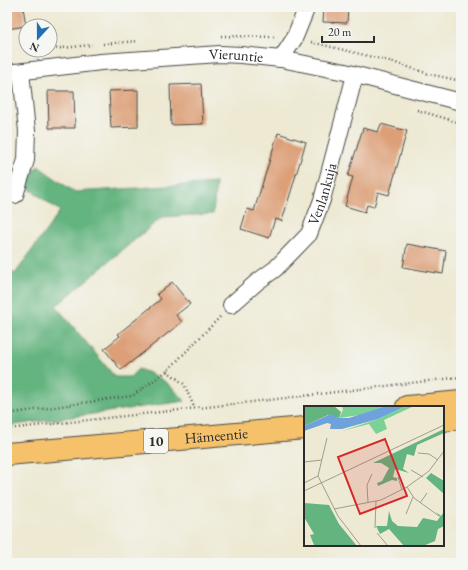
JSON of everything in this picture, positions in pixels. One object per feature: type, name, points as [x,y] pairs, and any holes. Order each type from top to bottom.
[{"type":"highway","points":[[418,406],[461,402]]},
{"type":"highway","points":[[444,420],[461,418]]},
{"type":"highway","name":"Hämeentie","points":[[7,454],[304,428]]},
{"type":"street","points":[[281,59],[294,39],[307,7]]},
{"type":"street","name":"Vieruntie","points":[[14,73],[101,62],[220,54],[281,59],[355,75],[461,102]]},
{"type":"street","points":[[14,73],[28,131],[26,160],[15,195]]},
{"type":"street","name":"Venlankuja","points":[[231,305],[257,282],[275,269],[309,234],[322,200],[355,75]]},
{"type":"path","points":[[7,414],[109,398],[132,396],[167,371],[231,305]]},
{"type":"path","points":[[167,371],[184,384],[194,408]]},
{"type":"path","points":[[7,428],[252,402],[461,377]]},
{"type":"green space","points":[[38,166],[74,192],[216,183],[213,214],[162,217],[56,306],[115,377],[130,377],[138,369],[164,381],[185,401],[7,426],[7,268],[15,274],[60,211],[24,185]]},
{"type":"building","points":[[7,7],[23,7],[25,18],[18,18],[18,27],[7,29]]},
{"type":"building","points":[[324,7],[348,7],[347,23],[323,22]]},
{"type":"building","points":[[201,84],[203,124],[171,125],[170,85]]},
{"type":"building","points":[[138,90],[138,127],[111,128],[109,91]]},
{"type":"building","points":[[48,91],[74,91],[75,128],[49,128]]},
{"type":"building","points":[[381,124],[407,131],[389,195],[378,192],[374,207],[367,205],[365,212],[345,206],[353,177],[348,176],[363,128],[378,132]]},
{"type":"building","points":[[278,133],[306,142],[282,221],[275,219],[269,238],[241,229],[247,209],[254,211]]},
{"type":"building","points":[[407,244],[446,251],[443,274],[403,267]]},
{"type":"building","points":[[172,282],[190,304],[176,315],[182,322],[121,370],[104,349],[120,336],[118,334],[161,299],[157,294]]}]
